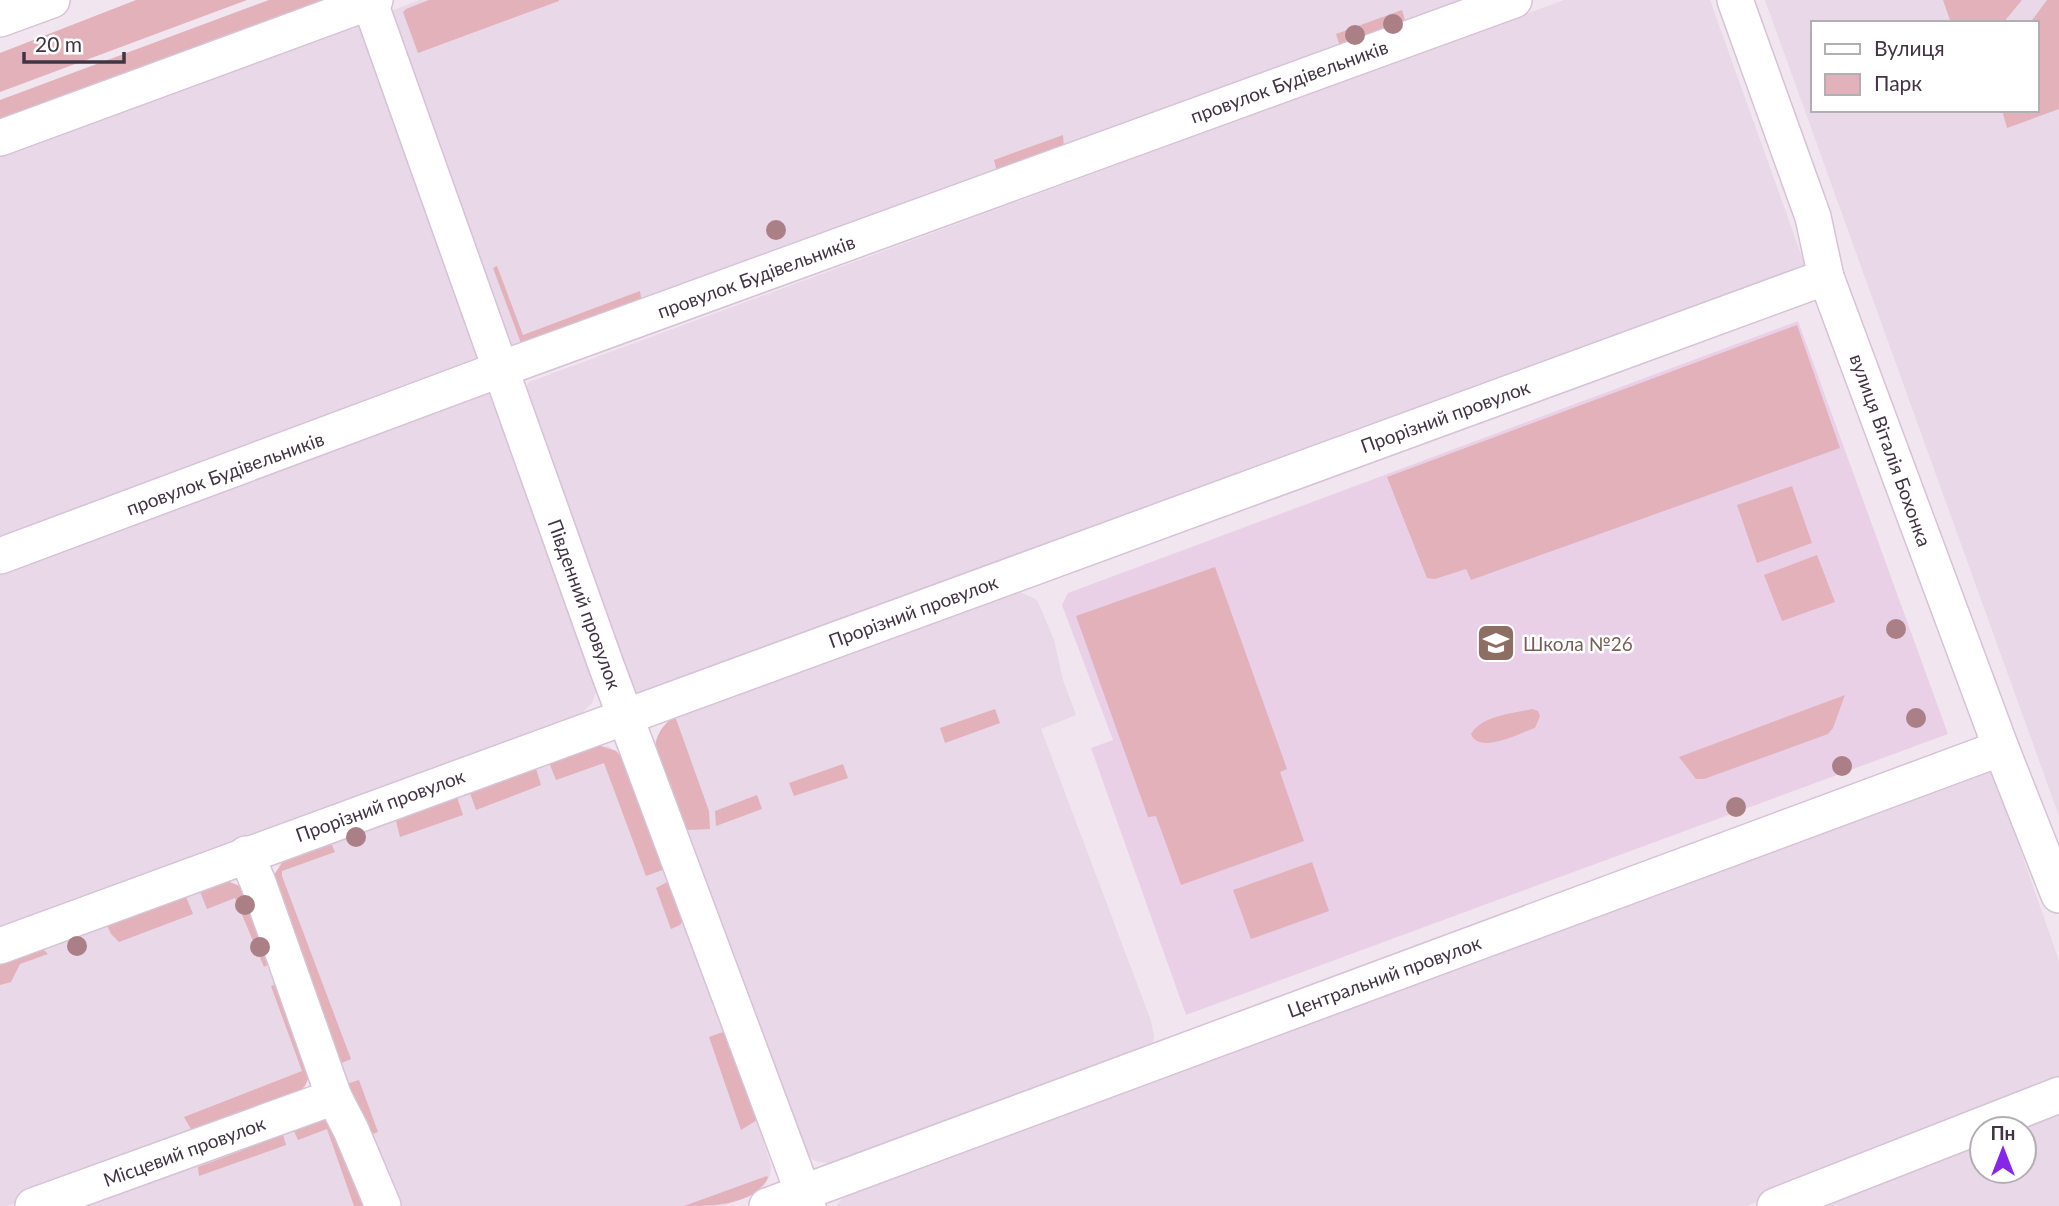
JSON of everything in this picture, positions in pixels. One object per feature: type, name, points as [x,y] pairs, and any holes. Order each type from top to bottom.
[{"type":"street","points":[[0,19],[52,0]]},
{"type":"street","name":"провулок Будівельників","points":[[0,556],[501,369],[1514,0]]},
{"type":"street","name":"вулиця Віталія Бохонка","points":[[1735,0],[1813,217],[1826,277],[2001,748],[2059,895]]},
{"type":"street","points":[[0,138],[371,1]]},
{"type":"street","name":"Південний провулок","points":[[371,1],[625,716],[805,1200]]},
{"type":"street","name":"Прорізний провулок","points":[[0,946],[1826,277]]},
{"type":"street","name":"Центральний провулок","points":[[767,1206],[805,1200],[2001,748]]},
{"type":"street","points":[[246,854],[334,1097],[351,1129],[383,1206]]},
{"type":"street","points":[[1774,1206],[2059,1095]]},
{"type":"street","name":"Місцевий провулок","points":[[33,1206],[334,1097]]},
{"type":"shaded area","points":[[420,0],[1490,0],[508,353],[383,14]]},
{"type":"shaded area","points":[[1564,0],[1710,0],[1808,274],[637,694],[625,684],[522,393],[529,382]]},
{"type":"shaded area","points":[[1765,0],[2059,0],[2059,816]]},
{"type":"shaded area","points":[[358,22],[484,367],[0,547],[0,152]]},
{"type":"shaded area","name":"Школа №26","points":[[1798,321],[1948,734],[1186,1015],[1091,748],[1113,740],[1062,605],[1068,593]]},
{"type":"shaded area","points":[[491,388],[597,689],[592,703],[580,715],[0,931],[0,568]]},
{"type":"shaded area","points":[[1020,592],[1037,600],[1054,640],[1063,680],[1076,715],[1041,729],[1151,1021],[1153,1042],[1148,1047],[833,1164],[815,1161],[803,1151],[655,745],[656,739],[671,719]]},
{"type":"shaded area","points":[[608,746],[625,761],[757,1120],[771,1166],[770,1176],[763,1188],[723,1206],[392,1206],[356,1125],[278,866],[287,856],[583,748]]},
{"type":"shaded area","points":[[1992,768],[2059,961],[2059,1083],[1978,1115],[1968,1115],[1968,1119],[1746,1206],[836,1206],[848,1192]]},
{"type":"shaded area","points":[[227,881],[239,885],[300,1020],[305,1086],[42,1193],[0,1206],[0,962]]},
{"type":"shaded area","points":[[317,1110],[374,1206],[58,1206]]},
{"type":"shaded area","points":[[2059,1114],[2059,1206],[1817,1206],[1968,1148],[1968,1185],[2038,1185],[2038,1122]]},
{"type":"green space","points":[[136,0],[247,0],[0,92],[0,53]]},
{"type":"green space","points":[[269,0],[325,0],[0,124],[0,100]]},
{"type":"green space","points":[[429,0],[559,1],[418,53],[403,12]]},
{"type":"green space","points":[[1943,0],[2022,0],[2005,21],[1950,21]]},
{"type":"green space","points":[[2047,0],[2059,0],[2059,109],[2007,128],[2003,112],[2038,112],[2038,21],[2031,21]]},
{"type":"green space","points":[[1402,10],[1408,30],[1342,52],[1336,34]]},
{"type":"green space","points":[[1063,135],[1064,149],[999,180],[994,160]]},
{"type":"green space","points":[[497,266],[523,335],[640,291],[643,311],[522,346],[493,268]]},
{"type":"green space","points":[[1797,325],[1840,448],[1471,580],[1466,569],[1435,579],[1427,578],[1387,477]]},
{"type":"green space","points":[[1792,486],[1812,543],[1757,563],[1737,505]]},
{"type":"green space","points":[[1817,555],[1835,602],[1782,621],[1764,575]]},
{"type":"green space","points":[[1215,567],[1287,769],[1280,772],[1304,841],[1181,885],[1156,816],[1148,817],[1076,616]]},
{"type":"green space","points":[[1845,695],[1833,728],[1828,734],[1704,779],[1696,779],[1679,757]]},
{"type":"green space","points":[[995,709],[1000,723],[945,743],[940,728]]},
{"type":"green space","points":[[1532,709],[1538,711],[1540,716],[1535,728],[1491,743],[1475,740],[1471,734],[1490,719]]},
{"type":"green space","points":[[675,716],[709,811],[710,829],[688,830],[680,822],[655,751],[660,731]]},
{"type":"green space","points":[[598,745],[616,751],[625,761],[665,869],[646,876],[604,763],[556,780],[548,760]]},
{"type":"green space","points":[[843,764],[848,778],[794,796],[789,783]]},
{"type":"green space","points":[[535,765],[541,785],[476,810],[469,790]]},
{"type":"green space","points":[[456,794],[463,815],[400,837],[395,817]]},
{"type":"green space","points":[[757,795],[762,809],[716,826],[715,811]]},
{"type":"green space","points":[[330,841],[335,852],[282,871],[282,876],[351,1059],[337,1065],[271,879],[287,856]]},
{"type":"green space","points":[[1312,862],[1329,911],[1251,939],[1233,890]]},
{"type":"green space","points":[[219,881],[227,881],[247,889],[270,963],[264,967],[235,898],[207,909],[199,889]]},
{"type":"green space","points":[[669,881],[684,919],[680,925],[671,929],[656,888]]},
{"type":"green space","points":[[185,894],[193,914],[119,942],[106,923]]},
{"type":"green space","points":[[41,947],[48,954],[20,964],[11,982],[0,985],[0,962]]},
{"type":"green space","points":[[285,980],[311,1072],[305,1086],[294,1097],[192,1131],[184,1117],[302,1071],[271,986]]},
{"type":"green space","points":[[726,1031],[757,1120],[741,1130],[709,1037]]},
{"type":"green space","points":[[359,1080],[378,1132],[362,1138],[337,1087]]},
{"type":"green space","points":[[325,1111],[374,1206],[354,1206],[327,1129],[298,1140],[289,1120]]},
{"type":"green space","points":[[280,1124],[286,1145],[199,1176],[198,1167],[241,1151],[245,1137]]},
{"type":"green space","points":[[767,1176],[761,1187],[742,1199],[719,1205],[684,1206]]},
{"type":"place","name":"Школа №26","points":[[1496,643]]}]
